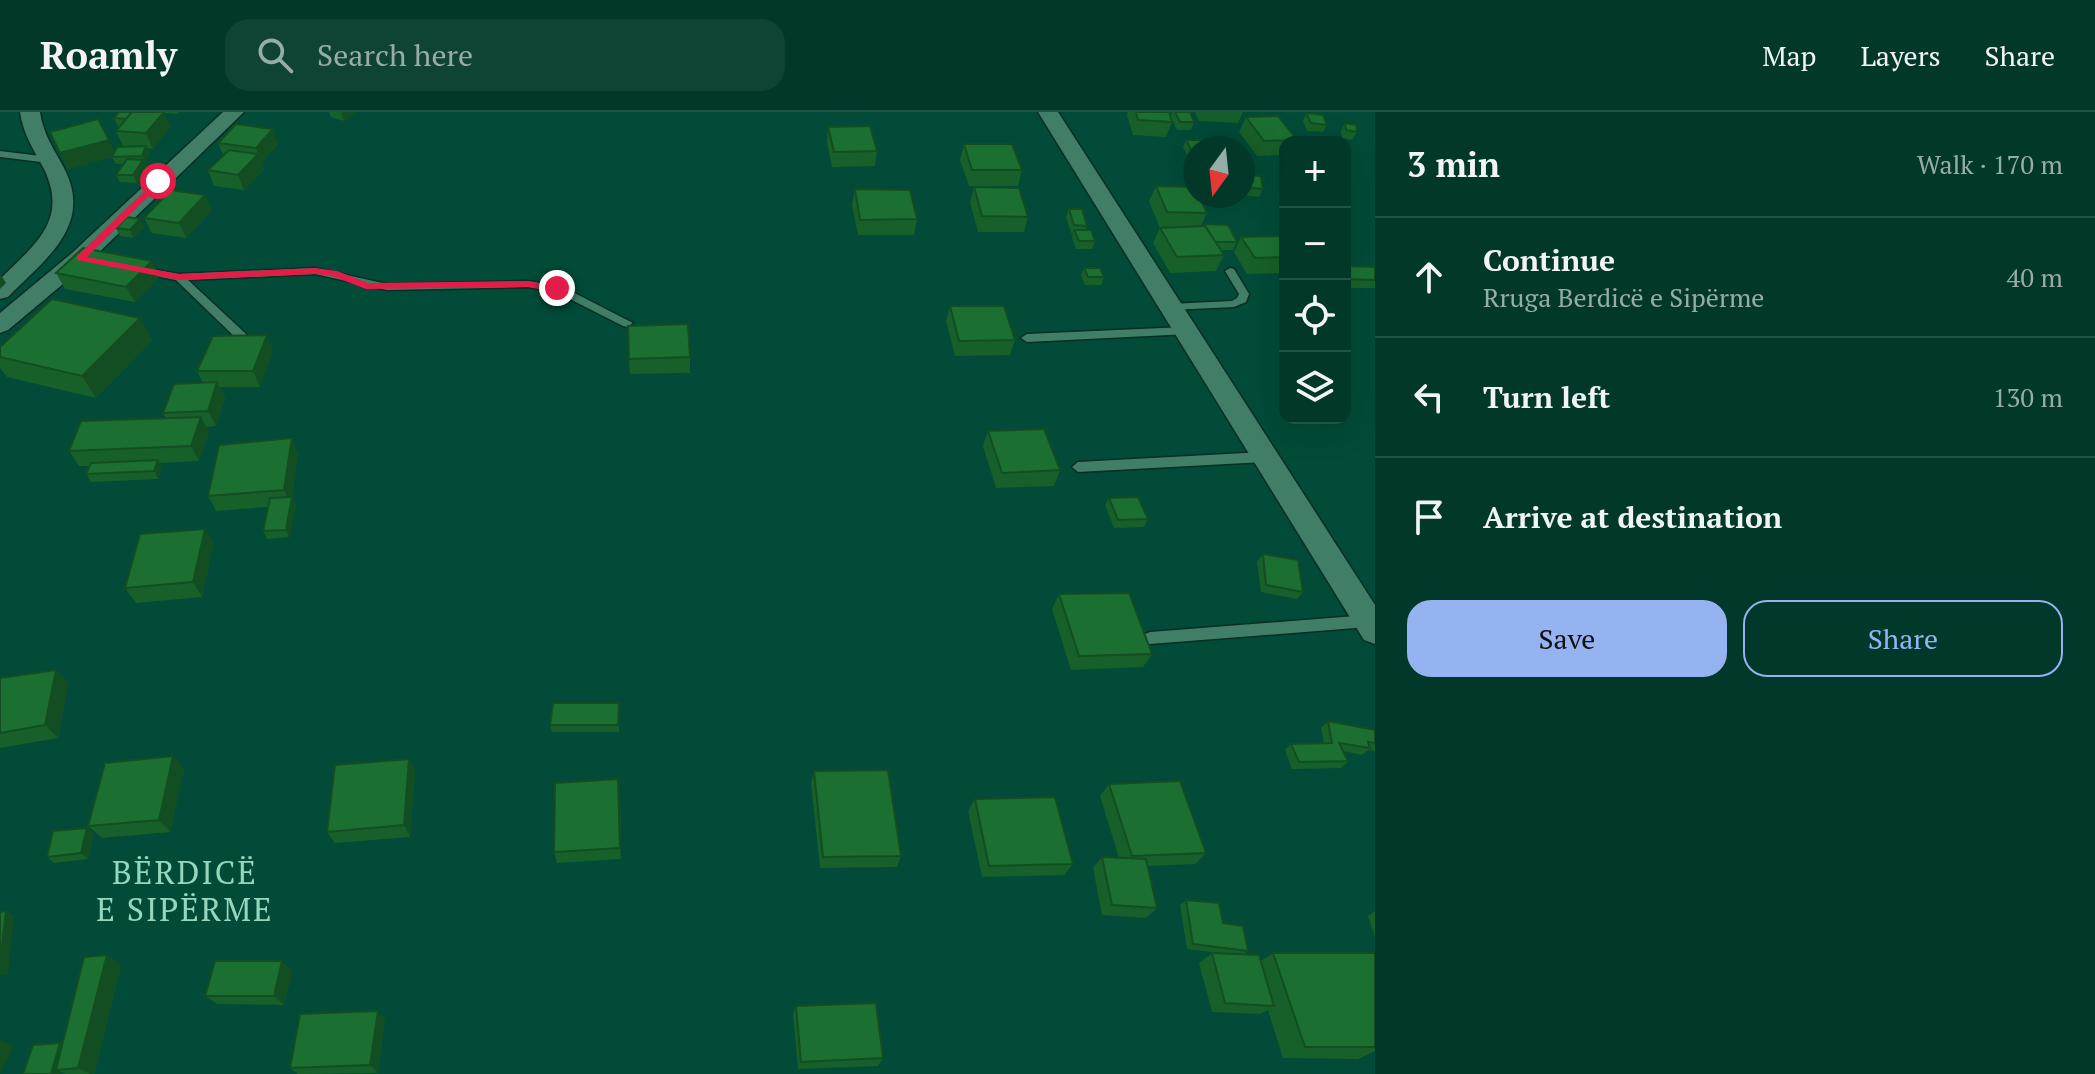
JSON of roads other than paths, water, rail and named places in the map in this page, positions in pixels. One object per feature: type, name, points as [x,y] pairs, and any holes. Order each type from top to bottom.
[{"type":"street","points":[[0,292],[53,236],[65,215],[62,183],[37,141],[30,112]]},
{"type":"street","points":[[0,325],[88,260],[234,112]]},
{"type":"street","points":[[1048,112],[1372,626]]},
{"type":"lane","points":[[0,154],[49,160]]},
{"type":"lane","points":[[127,268],[179,277],[315,271],[377,287],[528,284],[557,288],[627,323]]},
{"type":"lane","points":[[1170,307],[1234,304],[1242,300],[1244,294],[1230,271]]},
{"type":"lane","points":[[179,277],[242,337]]},
{"type":"lane","points":[[1027,338],[1185,331]]},
{"type":"lane","points":[[1078,467],[1264,457]]},
{"type":"lane","points":[[1150,638],[1372,626]]},
{"type":"district","name":"BËRDICË E SIPËRME","points":[[185,892]]}]
